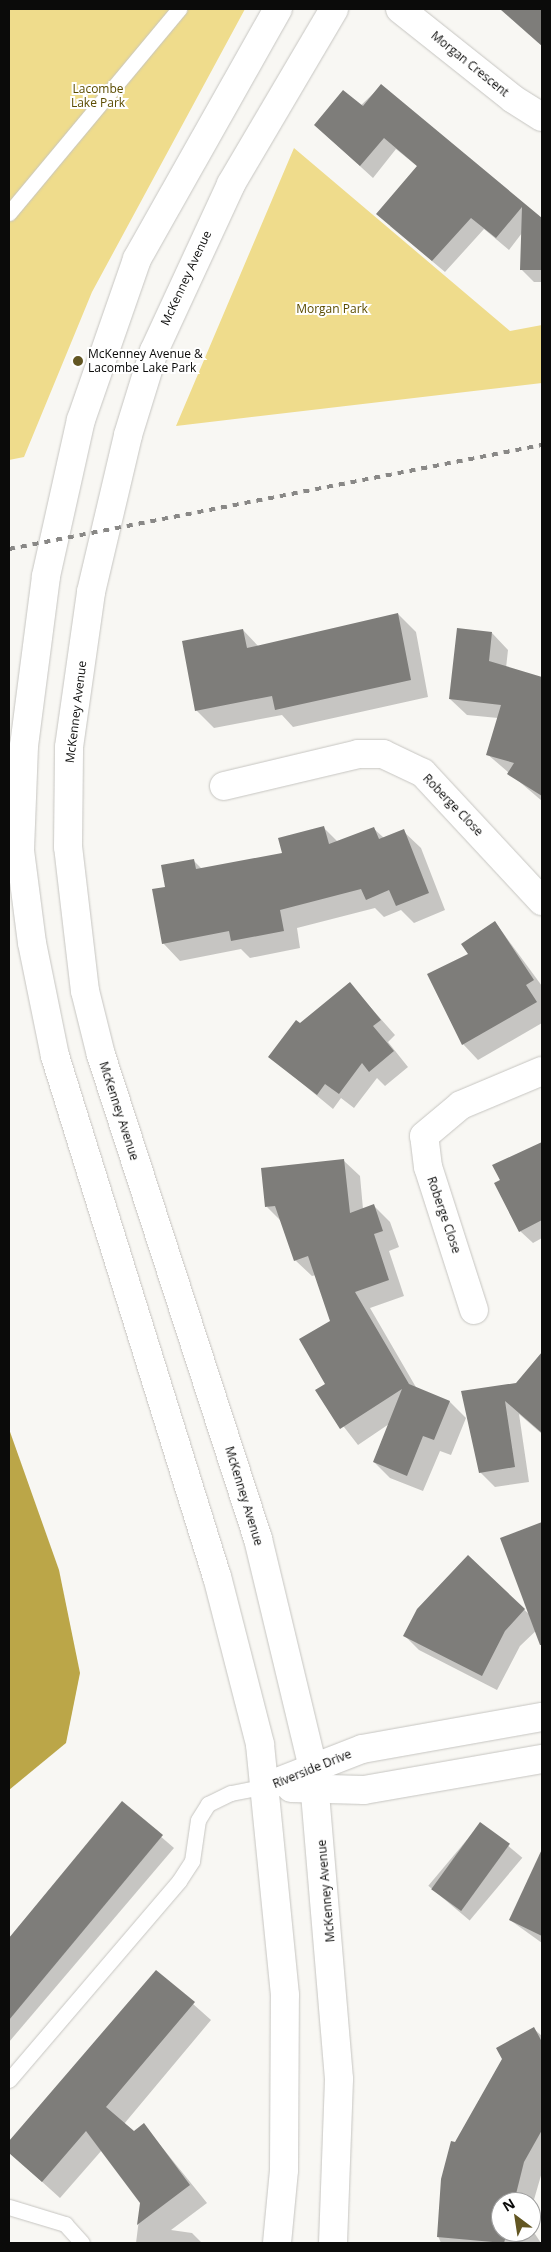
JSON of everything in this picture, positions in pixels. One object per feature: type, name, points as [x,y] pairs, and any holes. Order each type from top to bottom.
[{"type":"main road","points":[[277,2243],[284,2170],[287,2058],[268,1786],[217,1577],[55,1056],[32,944],[20,850],[24,746],[46,576],[81,420],[137,259],[278,9]]},
{"type":"main road","name":"McKenney Avenue","points":[[333,2243],[339,2079],[314,1778],[258,1539],[101,1055],[85,991],[68,847],[69,747],[91,592],[128,435],[154,350],[231,184],[334,9]]},
{"type":"main road","name":"Morgan Crescent","points":[[400,9],[513,100],[542,117]]},
{"type":"main road","name":"Roberge Close","points":[[224,786],[358,754],[383,754],[423,774],[542,901]]},
{"type":"main road","name":"Roberge Close","points":[[474,1310],[428,1168],[424,1136],[461,1105],[542,1071]]},
{"type":"main road","name":"Riverside Drive","points":[[268,1786],[314,1778],[362,1749],[542,1717]]},
{"type":"main road","name":"Riverside Drive","points":[[314,1778],[364,1790],[542,1759]]},
{"type":"lane","points":[[9,212],[179,9]]},
{"type":"lane","points":[[9,2080],[179,1881],[192,1861],[198,1820],[208,1804],[231,1793],[268,1786]]},
{"type":"lane","points":[[9,2207],[65,2224],[82,2243]]},
{"type":"green space","name":"Lacombe Lake Park","points":[[9,9],[245,9],[92,292],[24,457],[9,460]]},
{"type":"green space","name":"Morgan Park","points":[[294,148],[510,331],[542,325],[542,383],[176,426]]},
{"type":"shaded area","points":[[9,1429],[59,1570],[80,1673],[66,1743],[9,1790]]},
{"type":"building","points":[[500,9],[542,9],[542,46]]},
{"type":"building","points":[[381,84],[542,218],[542,270],[520,270],[522,207],[496,238],[471,218],[432,261],[376,214],[417,166],[384,138],[360,166],[314,125],[343,90],[363,106]]},
{"type":"building","points":[[398,613],[411,680],[275,710],[272,696],[195,711],[182,641],[243,629],[247,648]]},
{"type":"building","points":[[457,628],[492,632],[489,661],[542,677],[542,796],[507,774],[514,763],[486,755],[501,705],[449,699]]},
{"type":"building","points":[[324,826],[329,844],[374,827],[379,839],[404,829],[429,893],[396,906],[389,890],[366,900],[361,889],[280,910],[284,931],[231,941],[229,931],[162,944],[152,889],[165,887],[161,865],[194,859],[196,869],[282,853],[278,838]]},
{"type":"building","points":[[495,921],[534,980],[526,985],[537,1002],[462,1045],[427,974],[468,954],[461,944]]},
{"type":"building","points":[[350,982],[381,1020],[373,1026],[394,1051],[369,1072],[362,1063],[339,1094],[325,1084],[317,1095],[268,1057],[296,1020],[300,1023]]},
{"type":"building","points":[[542,1142],[542,1220],[519,1232],[494,1183],[500,1180],[492,1165]]},
{"type":"building","points":[[344,1159],[350,1213],[374,1204],[383,1231],[374,1234],[389,1280],[355,1292],[409,1384],[450,1401],[434,1440],[423,1436],[407,1476],[373,1462],[402,1389],[340,1429],[315,1390],[325,1384],[299,1339],[330,1321],[308,1256],[294,1261],[275,1206],[265,1207],[261,1168]]},
{"type":"building","points":[[542,1352],[542,1433],[505,1401],[515,1467],[479,1473],[461,1391],[516,1383]]},
{"type":"building","points":[[542,1522],[542,1645],[540,1645],[500,1538]]},
{"type":"building","points":[[468,1555],[525,1609],[505,1631],[482,1676],[403,1636],[417,1609]]},
{"type":"building","points":[[122,1801],[163,1835],[9,2020],[9,1938]]},
{"type":"building","points":[[480,1822],[510,1844],[461,1911],[431,1889]]},
{"type":"building","points":[[542,1849],[542,1936],[509,1920]]},
{"type":"building","points":[[156,1970],[195,2002],[106,2107],[134,2131],[144,2123],[190,2185],[137,2225],[140,2203],[86,2131],[42,2182],[9,2153],[9,2141]]},
{"type":"building","points":[[534,2027],[542,2042],[542,2130],[524,2162],[516,2192],[491,2192],[491,2242],[437,2237],[441,2179],[451,2141],[455,2142],[502,2059],[496,2048]]},
{"type":"railway","points":[[9,549],[542,445]]},
{"type":"place","name":"McKenney Avenue & Lacombe Lake Park","points":[[78,361]]}]
